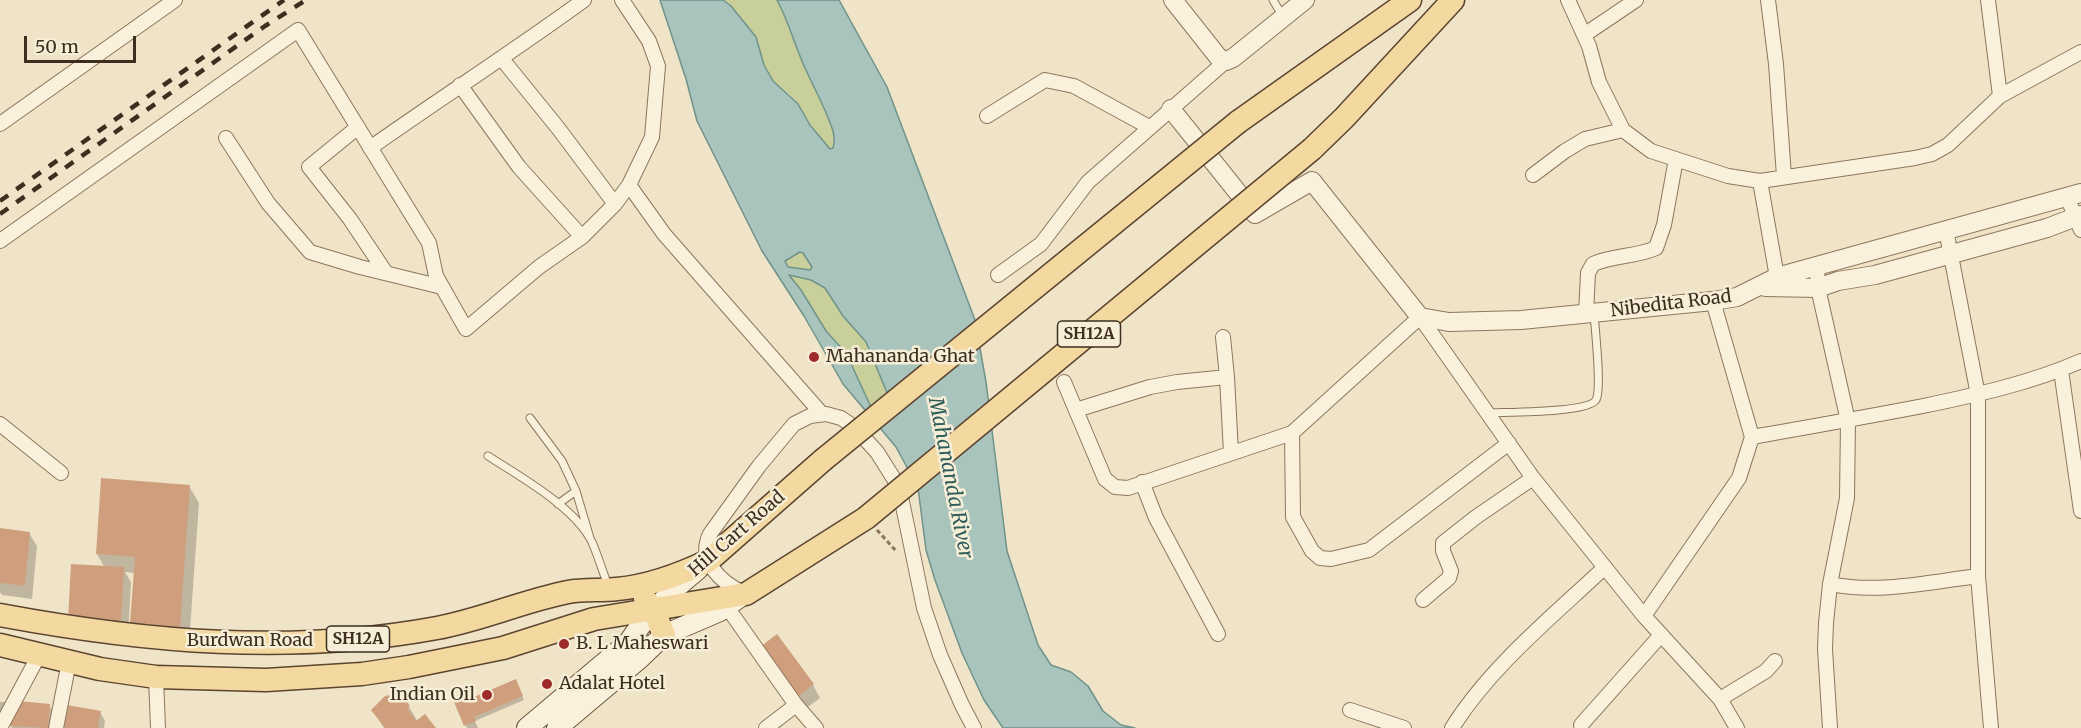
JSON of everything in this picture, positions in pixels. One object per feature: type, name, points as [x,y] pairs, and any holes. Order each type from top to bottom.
[{"type":"main road","name":"Hill Cart Road","points":[[527,728],[628,643],[672,591],[823,460],[1238,122],[1410,0]]},
{"type":"main road","name":"SH12A","points":[[866,518],[1312,149],[1344,118],[1453,0]]},
{"type":"main road","name":"Hill Cart Road","points":[[557,728],[664,635],[727,607],[866,518]]},
{"type":"main road","name":"Burdwan Road","points":[[0,615],[67,628],[175,640],[235,644],[319,642],[367,638],[471,621],[570,592],[633,587],[672,577],[708,561]]},
{"type":"main road","points":[[633,587],[654,611],[664,635]]},
{"type":"main road","name":"Hill Cart Road","points":[[654,611],[746,594]]},
{"type":"main road","name":"Burdwan Road","points":[[0,645],[39,656],[156,677],[266,680],[372,672],[456,659],[537,638],[594,620],[654,611]]},
{"type":"street","points":[[0,124],[175,0]]},
{"type":"street","points":[[370,148],[460,85],[502,59],[584,0]]},
{"type":"street","points":[[0,241],[298,30],[429,243],[436,276],[466,330],[538,267],[582,237],[615,204],[629,185],[652,137],[658,66],[649,41],[622,0]]},
{"type":"street","points":[[1173,0],[1219,58],[1226,61]]},
{"type":"street","points":[[998,275],[1041,244],[1088,182],[1149,127],[1226,61],[1233,58],[1305,0]]},
{"type":"street","points":[[1568,0],[1584,36],[1599,82],[1623,130],[1651,151],[1728,176],[1760,181],[1932,154],[1948,145],[2000,96],[2081,52]]},
{"type":"street","points":[[1584,36],[1636,0]]},
{"type":"street","points":[[1768,0],[1776,63],[1784,176]]},
{"type":"street","points":[[1988,0],[2000,96]]},
{"type":"street","points":[[502,59],[615,204]]},
{"type":"street","points":[[987,116],[1045,80],[1074,86],[1149,127]]},
{"type":"street","points":[[460,85],[519,167],[582,237]]},
{"type":"street","points":[[1171,109],[1255,214],[1312,181],[1420,317],[1533,478],[1644,616],[1720,699],[1737,728]]},
{"type":"street","points":[[358,127],[309,167],[350,219],[386,273]]},
{"type":"street","points":[[1533,176],[1565,151],[1585,139],[1623,130]]},
{"type":"street","points":[[226,138],[268,203],[310,252],[442,287]]},
{"type":"street","points":[[1590,314],[1588,273],[1593,264],[1609,258],[1647,252],[1656,248],[1664,225],[1676,159]]},
{"type":"street","points":[[1760,181],[1777,278]]},
{"type":"street","points":[[629,185],[664,234],[822,414]]},
{"type":"street","points":[[1761,287],[1818,288],[1838,281],[1875,275],[1951,253],[2079,221],[2074,195]]},
{"type":"street","name":"Nibedita Road","points":[[1420,317],[1449,322],[1521,320],[1737,297],[1777,278],[2074,195]]},
{"type":"street","points":[[1946,230],[1978,395],[1978,576],[1991,728]]},
{"type":"street","points":[[1817,267],[1818,288],[1848,421],[1847,498],[1830,584],[1825,649],[1830,728]]},
{"type":"street","points":[[1644,616],[1739,478],[1752,437],[1713,301]]},
{"type":"street","points":[[1065,382],[1106,479],[1114,487],[1128,488],[1292,433],[1420,317]]},
{"type":"street","points":[[1223,337],[1231,453]]},
{"type":"street","points":[[1752,437],[1848,421],[1978,395],[2081,362]]},
{"type":"street","points":[[2061,370],[2081,511]]},
{"type":"street","points":[[1076,410],[1150,387],[1227,377]]},
{"type":"street","points":[[746,594],[722,579],[708,561],[707,543],[710,534],[759,466],[794,424],[810,416],[833,415],[854,427],[877,452],[893,476],[903,498],[924,608],[940,655],[974,728]]},
{"type":"street","points":[[0,424],[61,473]]},
{"type":"street","points":[[1292,433],[1293,517],[1312,551],[1320,558],[1331,559],[1369,550],[1509,443]]},
{"type":"street","points":[[1423,600],[1449,578],[1451,571],[1443,551],[1443,543],[1533,478]]},
{"type":"street","points":[[1142,482],[1156,518],[1218,634]]},
{"type":"street","points":[[1452,728],[1462,711],[1512,654],[1605,567]]},
{"type":"street","points":[[1830,584],[1856,588],[1892,587],[1978,576]]},
{"type":"street","points":[[727,607],[796,705],[816,728]]},
{"type":"street","points":[[1581,725],[1662,635]]},
{"type":"street","points":[[0,728],[39,656]]},
{"type":"street","points":[[1720,699],[1766,671],[1775,661]]},
{"type":"street","points":[[56,728],[69,662]]},
{"type":"street","points":[[156,677],[158,728]]},
{"type":"street","points":[[766,728],[796,705]]},
{"type":"street","points":[[1350,710],[1404,728]]},
{"type":"lane","points":[[1273,0],[1284,17]]},
{"type":"lane","points":[[1488,413],[1563,410],[1592,405],[1597,399],[1598,384],[1590,314]]},
{"type":"lane","points":[[530,418],[562,460],[576,491],[609,590]]},
{"type":"lane","points":[[488,456],[525,479],[558,504],[591,540]]},
{"type":"lane","points":[[558,504],[576,491]]},
{"type":"path","points":[[866,518],[915,570]]},
{"type":"green space","points":[[724,0],[777,0],[829,118],[833,134],[833,148],[826,146],[790,95],[773,81],[764,65],[756,37]]},
{"type":"green space","points":[[800,252],[813,267],[810,270],[788,267],[785,261]]},
{"type":"green space","points":[[788,275],[811,280],[825,288],[843,316],[866,342],[888,395],[871,407],[846,353],[826,331],[801,290]]},
{"type":"water","name":"Mahananda River","points":[[660,0],[723,0],[731,6],[756,37],[764,65],[773,81],[798,104],[810,125],[830,149],[833,148],[832,128],[777,0],[839,0],[887,87],[975,320],[986,382],[1007,551],[1038,645],[1051,665],[1071,672],[1088,686],[1103,711],[1121,725],[1135,728],[1003,728],[984,700],[962,653],[935,580],[926,550],[918,488],[896,447],[843,384],[804,316],[762,251],[697,121]],"holes":[[[800,252],[812,267],[810,270],[788,267],[785,261]],[[789,275],[811,280],[825,288],[843,316],[866,342],[888,395],[871,407],[846,353],[826,331]]]},
{"type":"building","points":[[101,478],[190,485],[180,627],[130,623],[135,557],[96,554]]},
{"type":"building","points":[[0,528],[30,532],[25,586],[0,583]]},
{"type":"building","points":[[71,564],[124,567],[121,624],[68,620]]},
{"type":"building","points":[[777,634],[814,684],[797,697],[760,647]]},
{"type":"building","points":[[516,679],[523,696],[474,717],[476,721],[464,726],[454,702],[465,697],[467,700]]},
{"type":"building","points":[[400,693],[410,706],[407,708],[416,721],[425,714],[436,728],[385,728],[371,710],[385,696]]},
{"type":"building","points":[[18,701],[50,704],[48,728],[9,726]]},
{"type":"building","points":[[67,705],[101,711],[98,728],[64,728]]},
{"type":"railway","points":[[0,201],[284,0]]},
{"type":"railway","points":[[0,214],[265,26],[306,0]]},
{"type":"place","name":"Mahananda Ghat","points":[[814,357]]},
{"type":"place","name":"B. L Maheswari","points":[[564,644]]},
{"type":"place","name":"Adalat Hotel","points":[[547,684]]},
{"type":"place","name":"Indian Oil","points":[[487,695]]}]
